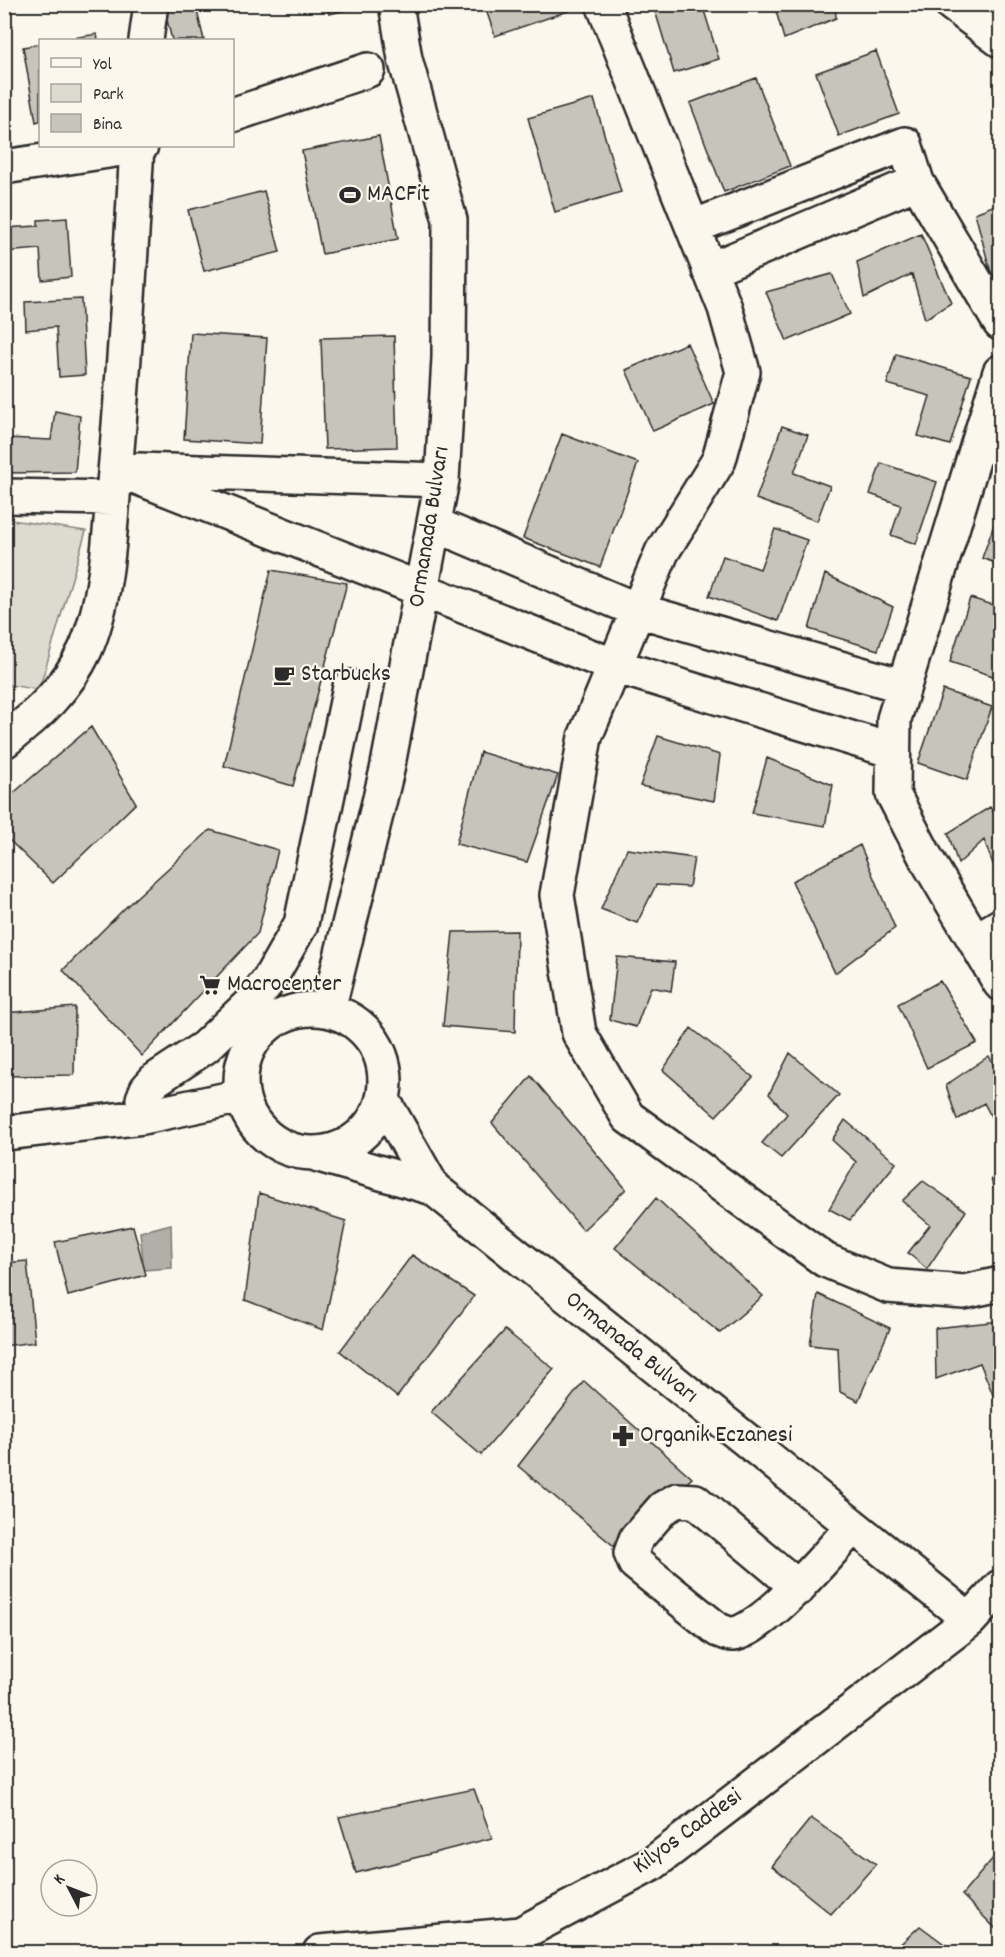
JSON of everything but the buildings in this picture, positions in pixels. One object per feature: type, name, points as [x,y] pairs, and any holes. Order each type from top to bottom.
[{"type":"street","points":[[146,39],[152,4]]},
{"type":"street","name":"Ormanada Bulvarı","points":[[328,1010],[387,770],[442,480],[449,358],[450,220],[405,59],[396,4]]},
{"type":"street","points":[[603,4],[725,308],[743,372],[719,460],[662,552],[585,737],[557,895],[579,1033],[628,1116],[825,1260],[888,1286],[964,1292],[1000,1284]]},
{"type":"street","points":[[952,4],[1000,40]]},
{"type":"street","points":[[234,114],[368,70]]},
{"type":"street","points":[[693,227],[905,144],[917,182],[1000,323]]},
{"type":"street","points":[[4,167],[132,147]]},
{"type":"street","points":[[4,741],[31,720],[61,690],[84,651],[99,609],[114,484],[126,349],[138,147]]},
{"type":"street","points":[[709,270],[917,182]]},
{"type":"street","points":[[1000,372],[894,719],[892,794],[926,858],[988,933],[1000,983]]},
{"type":"street","points":[[4,496],[114,484],[442,480]]},
{"type":"street","points":[[114,484],[421,592],[615,666],[893,751]]},
{"type":"street","points":[[434,524],[638,610],[903,686]]},
{"type":"street","points":[[143,1117],[143,1099],[147,1089],[155,1080],[205,1047],[249,1005],[269,980],[301,924],[350,687]]},
{"type":"street","points":[[301,924],[346,937]]},
{"type":"street","points":[[305,1009],[328,1010],[350,1019],[368,1033],[380,1053],[385,1076],[382,1100],[373,1121],[357,1138],[336,1149],[312,1153],[288,1149],[267,1137],[251,1119],[242,1096],[241,1072],[248,1049],[263,1029],[282,1016],[294,1012],[305,1009]]},
{"type":"street","points":[[4,1133],[143,1117],[242,1096]]},
{"type":"street","name":"Ormanada Bulvarı","points":[[382,1100],[433,1188],[970,1620]]},
{"type":"street","name":"Ormanada Bulvarı","points":[[312,1153],[433,1188]]},
{"type":"street","points":[[799,1588],[695,1501],[677,1500],[663,1508],[636,1539],[631,1553],[635,1563],[718,1630],[732,1634],[747,1629],[799,1588],[853,1526]]},
{"type":"street","name":"Kilyos Caddesi","points":[[320,1953],[520,1934],[652,1863],[970,1620],[1000,1587]]},
{"type":"green space","points":[[5,519],[86,531],[39,690],[10,685],[5,689]]},
{"type":"shaded area","points":[[171,1224],[172,1268],[144,1270],[140,1232]]},
{"type":"place","name":"MACFit","points":[[350,195]]},
{"type":"place","name":"Starbucks","points":[[284,675]]},
{"type":"place","name":"Macrocenter","points":[[210,985]]},
{"type":"place","name":"Organik Eczanesi","points":[[623,1436]]}]
